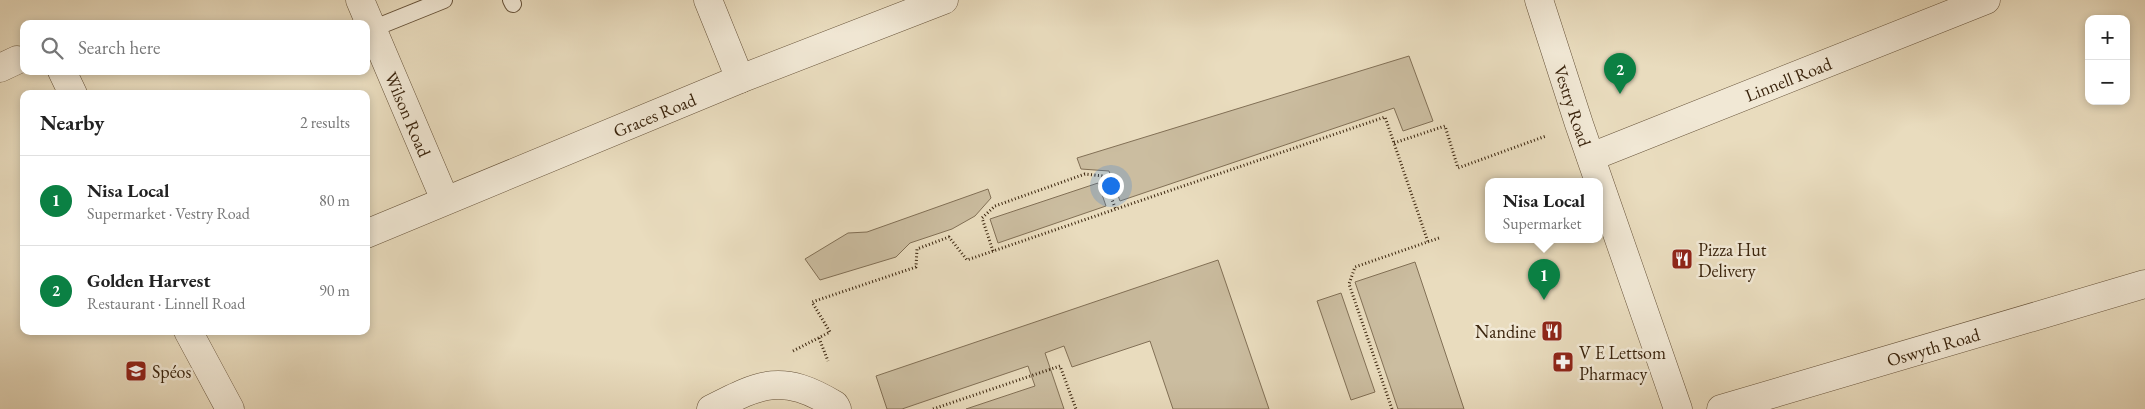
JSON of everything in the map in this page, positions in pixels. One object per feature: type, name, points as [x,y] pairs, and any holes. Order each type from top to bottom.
[{"type":"street","name":"Wilson Road","points":[[360,0],[368,20]]},
{"type":"street","points":[[708,0],[740,79]]},
{"type":"street","name":"Graces Road","points":[[370,232],[740,79],[944,0]]},
{"type":"street","name":"Vestry Road","points":[[1539,0],[1598,178]]},
{"type":"street","name":"Linnell Road","points":[[1591,157],[1986,0]]},
{"type":"street","name":"Wilson Road","points":[[370,24],[445,200]]},
{"type":"street","points":[[64,75],[71,90]]},
{"type":"street","name":"Vestry Road","points":[[1603,192],[1678,409]]},
{"type":"street","name":"Oswyth Road","points":[[1721,409],[2145,284]]},
{"type":"street","points":[[190,335],[230,409]]},
{"type":"street","points":[[711,409],[751,388],[772,384],[814,393],[835,405],[837,409]]},
{"type":"lane","points":[[372,29],[444,0]]},
{"type":"path","points":[[804,344],[830,332],[812,302],[916,267],[917,249],[949,237],[967,260],[1385,117],[1428,242]]},
{"type":"path","points":[[1394,143],[1445,126],[1458,168],[1579,124]]},
{"type":"path","points":[[994,251],[982,218],[995,206],[1085,174],[1103,176],[1116,210]]},
{"type":"path","points":[[1392,409],[1349,284],[1355,267],[1439,238]]},
{"type":"path","points":[[933,409],[1060,366],[1076,409]]},
{"type":"shaded area","points":[[1409,56],[1433,121],[1403,131],[1394,108],[1120,201],[1109,171],[1081,169],[1077,158]]},
{"type":"shaded area","points":[[1098,183],[1106,206],[998,243],[990,219]]},
{"type":"shaded area","points":[[988,189],[991,198],[975,216],[952,229],[910,243],[896,257],[820,280],[805,259],[848,233],[867,232]]},
{"type":"shaded area","points":[[1218,260],[1269,409],[1173,409],[1150,341],[1072,367],[1064,346],[1045,353],[1064,409],[966,409],[1035,386],[1028,366],[902,409],[887,409],[876,376]]},
{"type":"shaded area","points":[[1415,262],[1464,409],[1398,409],[1355,282]]},
{"type":"shaded area","points":[[1341,293],[1375,392],[1351,400],[1317,301]]},
{"type":"place","name":"Golden Harvest","points":[[1620,94]]},
{"type":"place","name":"Pizza Hut Delivery","points":[[1682,259]]},
{"type":"place","name":"Nisa Local","points":[[1544,300]]},
{"type":"place","name":"Nandine","points":[[1552,331]]},
{"type":"place","name":"V E Lettsom Pharmacy","points":[[1563,362]]},
{"type":"place","name":"Spéos","points":[[136,371]]}]
